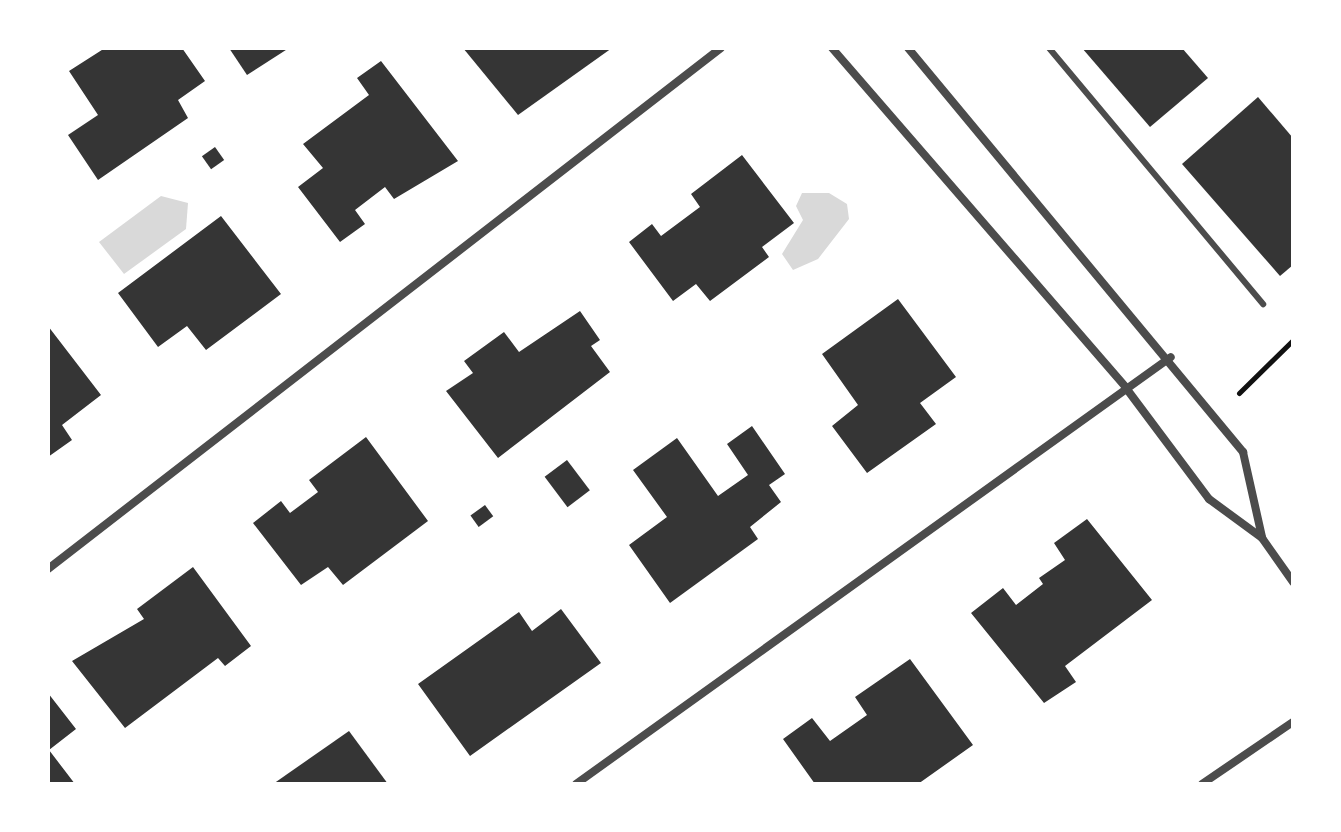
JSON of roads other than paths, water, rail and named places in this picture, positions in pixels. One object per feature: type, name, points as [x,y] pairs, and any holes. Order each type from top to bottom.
[{"type":"street","points":[[48,569],[721,48]]},
{"type":"street","points":[[832,48],[1126,388],[1209,499],[1262,538],[1293,582]]},
{"type":"street","points":[[908,48],[1171,357],[1243,452],[1262,538]]},
{"type":"street","points":[[576,784],[1171,357]]},
{"type":"street","points":[[1202,784],[1293,722]]},
{"type":"lane","points":[[1049,48],[1263,304]]}]
